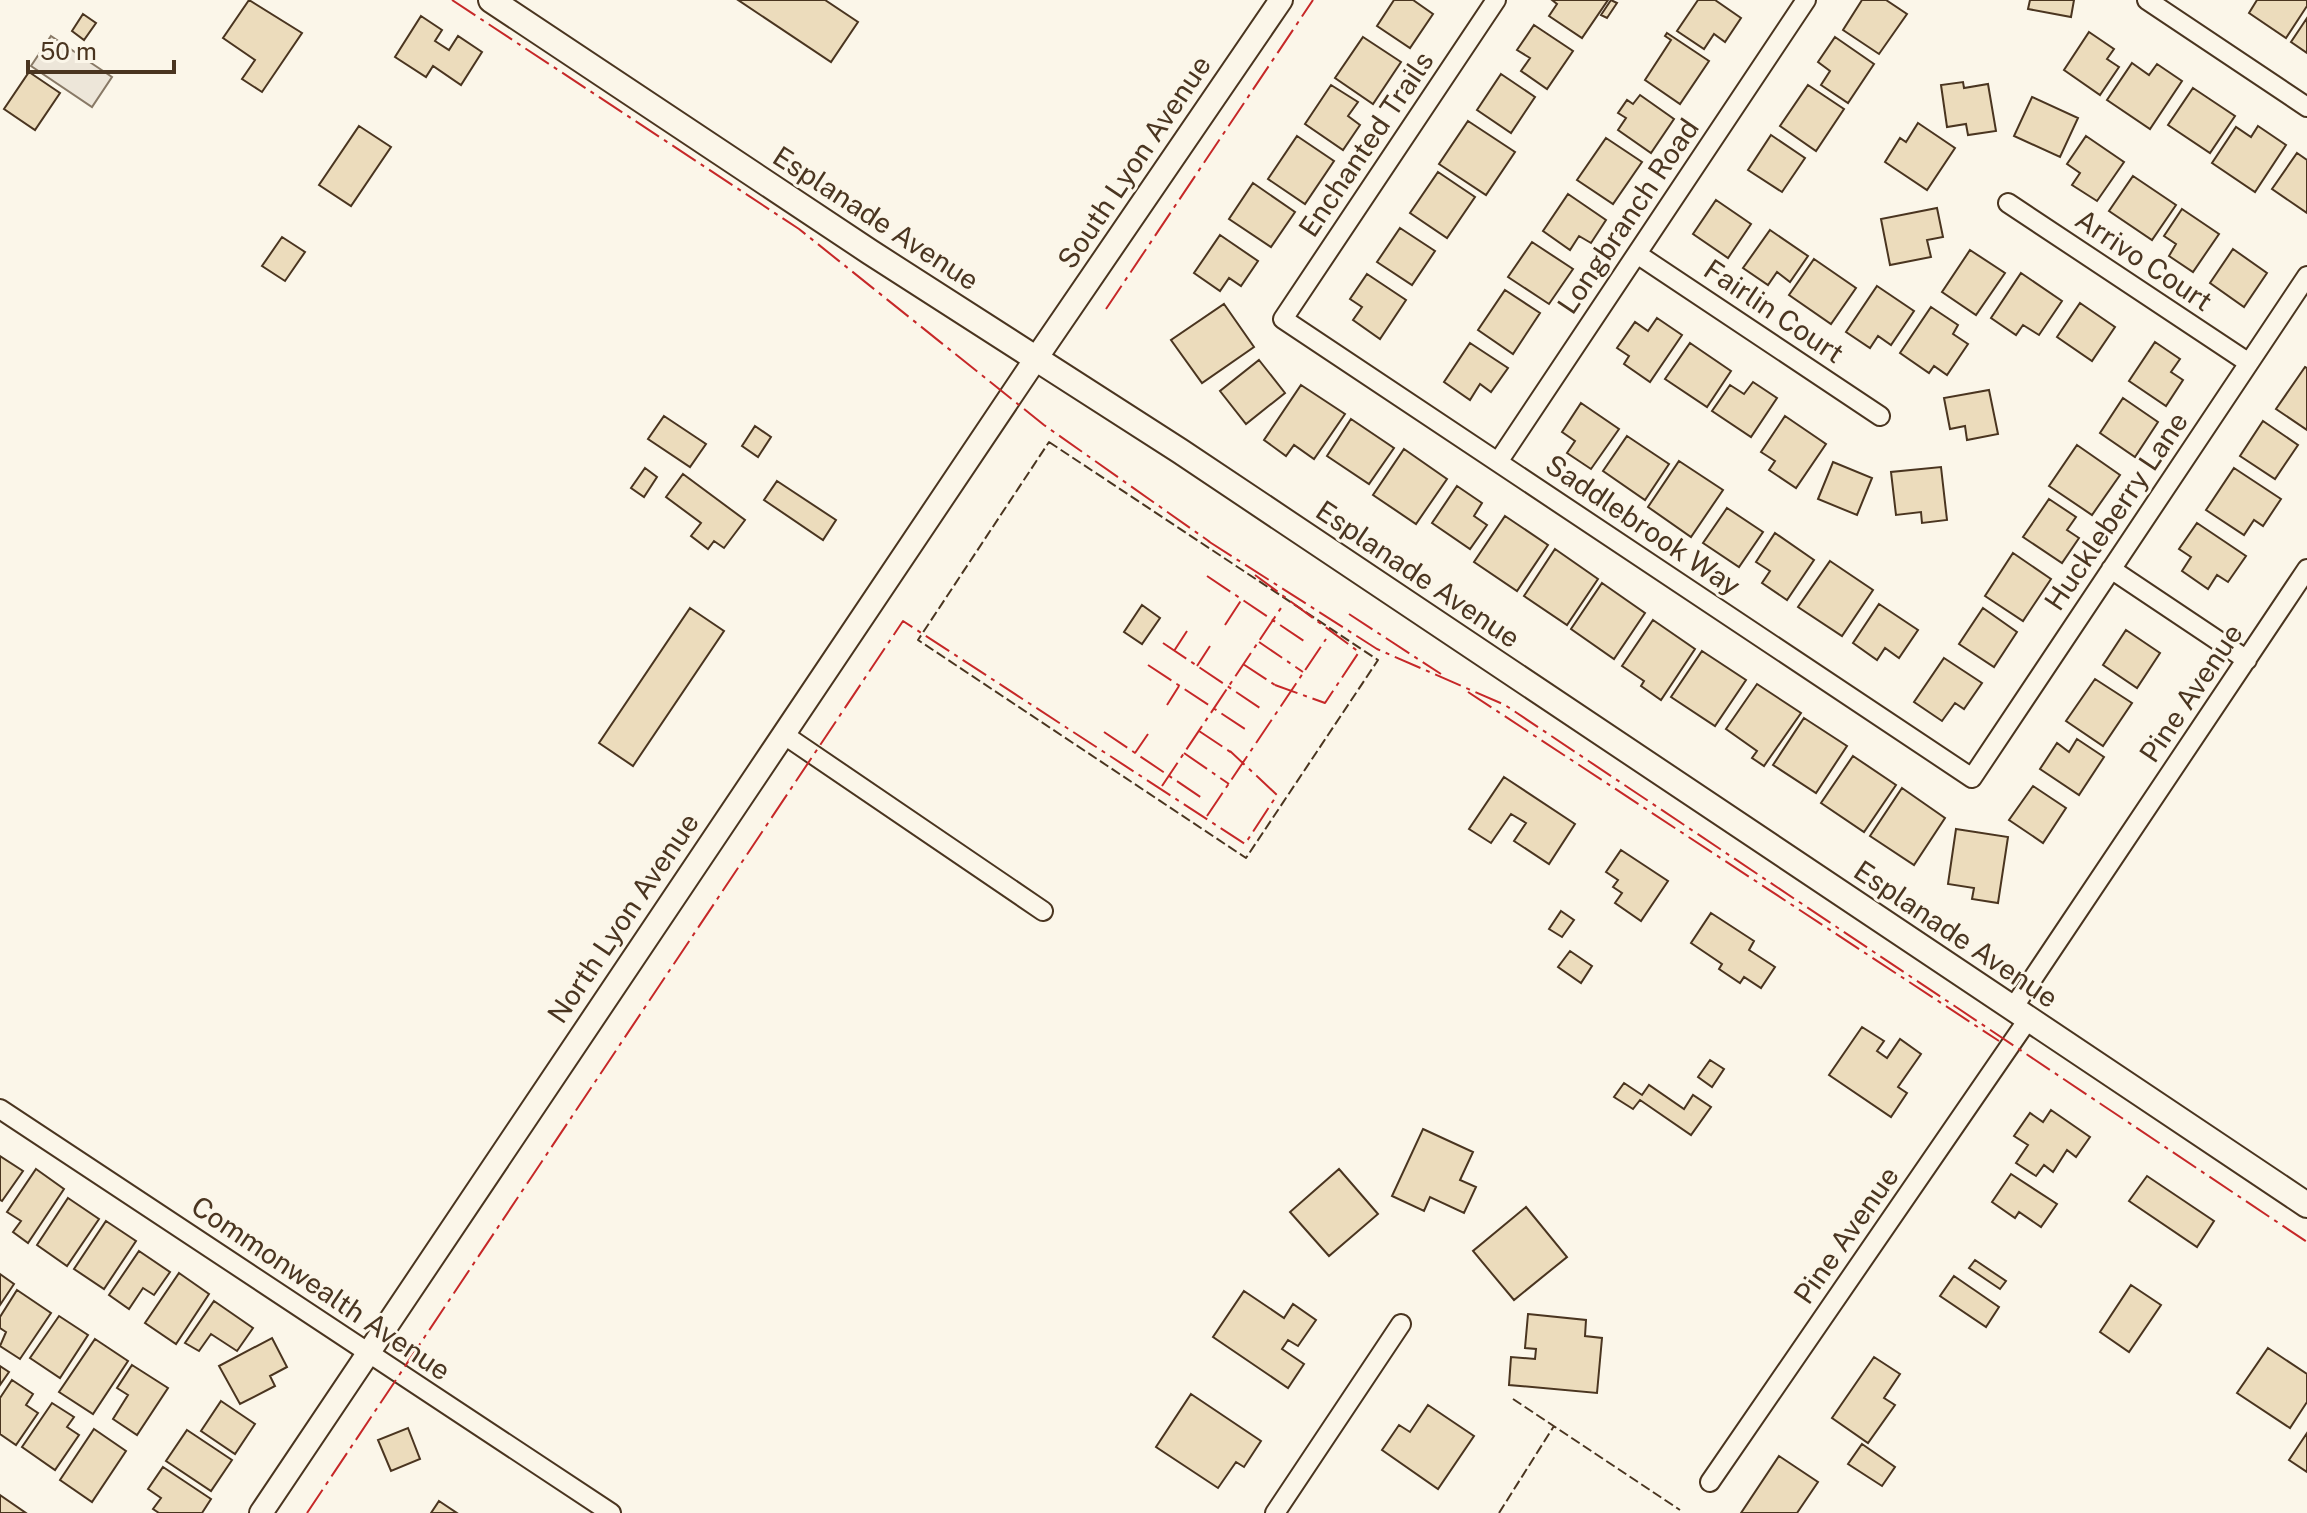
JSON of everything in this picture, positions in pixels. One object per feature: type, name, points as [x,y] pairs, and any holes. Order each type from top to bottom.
[{"type":"main road","name":"Esplanade Avenue","points":[[491,0],[1037,357],[2307,1205]]},
{"type":"street","name":"South Lyon Avenue","points":[[1037,357],[1281,0]]},
{"type":"street","name":"Enchanted Trails","points":[[1283,319],[1496,0]]},
{"type":"street","name":"Longbranch Road","points":[[1498,462],[1806,0]]},
{"type":"street","points":[[2147,0],[2307,107]]},
{"type":"street","name":"Arrivo Court","points":[[2008,203],[2249,363]]},
{"type":"street","name":"Fairlin Court","points":[[1637,254],[1880,416]]},
{"type":"street","name":"Huckleberry Lane","points":[[1972,778],[2307,276]]},
{"type":"street","name":"Saddlebrook Way","points":[[1283,319],[1972,778]]},
{"type":"street","name":"North Lyon Avenue","points":[[261,1513],[1037,357]]},
{"type":"street","points":[[2111,569],[2247,660]]},
{"type":"street","name":"Pine Avenue","points":[[1710,1482],[2021,1013],[2307,569]]},
{"type":"street","points":[[783,734],[1043,911]]},
{"type":"street","name":"Commonwealth Avenue","points":[[0,1109],[611,1513]]},
{"type":"street","points":[[1275,1513],[1401,1324]]},
{"type":"shaded area","points":[[51,36],[112,77],[92,107],[31,66]]},
{"type":"building","points":[[249,0],[302,33],[262,92],[242,79],[255,60],[223,38]]},
{"type":"building","points":[[738,0],[825,0],[858,22],[831,62]]},
{"type":"building","points":[[1394,0],[1413,0],[1433,14],[1410,48],[1377,26]]},
{"type":"building","points":[[1552,0],[1608,0],[1582,38],[1549,16],[1557,4]]},
{"type":"building","points":[[1611,0],[1617,3],[1607,18],[1601,15]]},
{"type":"building","points":[[1698,0],[1715,0],[1741,18],[1725,42],[1714,34],[1704,49],[1677,31]]},
{"type":"building","points":[[1862,0],[1886,0],[1907,14],[1879,54],[1843,30]]},
{"type":"building","points":[[2030,0],[2074,0],[2071,17],[2028,9]]},
{"type":"building","points":[[2257,0],[2307,0],[2307,6],[2286,38],[2249,13]]},
{"type":"building","points":[[83,14],[96,23],[84,40],[72,31]]},
{"type":"building","points":[[421,16],[442,30],[435,41],[449,50],[458,36],[482,52],[461,85],[433,66],[426,77],[395,57]]},
{"type":"building","points":[[2307,18],[2307,53],[2291,42]]},
{"type":"building","points":[[1534,25],[1573,51],[1547,89],[1521,71],[1530,58],[1517,50]]},
{"type":"building","points":[[2089,32],[2114,49],[2107,59],[2119,67],[2100,95],[2064,70]]},
{"type":"building","points":[[1667,33],[1709,61],[1680,104],[1645,80],[1671,40],[1665,36]]},
{"type":"building","points":[[1363,37],[1401,62],[1373,104],[1335,78]]},
{"type":"building","points":[[1835,37],[1874,64],[1848,103],[1821,85],[1830,71],[1818,62]]},
{"type":"building","points":[[2132,63],[2149,75],[2157,64],[2182,81],[2150,129],[2107,100]]},
{"type":"building","points":[[29,72],[60,93],[35,130],[4,109]]},
{"type":"building","points":[[1501,74],[1535,97],[1511,133],[1477,110]]},
{"type":"building","points":[[1963,82],[1964,88],[1988,84],[1996,131],[1968,135],[1966,124],[1947,127],[1941,85]]},
{"type":"building","points":[[1331,85],[1358,102],[1348,116],[1360,125],[1343,150],[1305,124]]},
{"type":"building","points":[[1808,85],[1844,109],[1816,151],[1780,126]]},
{"type":"building","points":[[2193,88],[2235,116],[2210,153],[2168,125]]},
{"type":"building","points":[[1640,95],[1674,119],[1651,153],[1618,130],[1626,118],[1618,113],[1627,100],[1633,104]]},
{"type":"building","points":[[2032,97],[2078,118],[2060,157],[2014,136]]},
{"type":"building","points":[[1468,121],[1515,152],[1486,195],[1439,164]]},
{"type":"building","points":[[1918,123],[1955,148],[1927,190],[1885,162],[1900,138],[1906,142]]},
{"type":"building","points":[[359,126],[391,147],[351,206],[319,185]]},
{"type":"building","points":[[2258,126],[2286,145],[2255,192],[2212,163],[2236,127],[2251,137]]},
{"type":"building","points":[[1771,135],[1805,158],[1782,192],[1748,170]]},
{"type":"building","points":[[1297,136],[1334,161],[1305,204],[1268,179]]},
{"type":"building","points":[[2086,136],[2124,162],[2097,201],[2072,185],[2080,173],[2067,164]]},
{"type":"building","points":[[1606,138],[1642,162],[1613,204],[1577,180]]},
{"type":"building","points":[[2297,153],[2307,160],[2307,213],[2272,189]]},
{"type":"building","points":[[1438,172],[1475,197],[1447,238],[1410,213]]},
{"type":"building","points":[[2133,176],[2176,205],[2152,240],[2109,211]]},
{"type":"building","points":[[1253,183],[1295,212],[1271,247],[1229,219]]},
{"type":"building","points":[[1568,194],[1606,220],[1591,243],[1579,236],[1570,250],[1543,231]]},
{"type":"building","points":[[1716,200],[1751,224],[1728,258],[1693,234]]},
{"type":"building","points":[[1937,208],[1943,237],[1927,240],[1931,257],[1890,265],[1881,219]]},
{"type":"building","points":[[2182,209],[2219,234],[2193,272],[2169,256],[2176,244],[2164,236]]},
{"type":"building","points":[[1400,228],[1435,251],[1412,285],[1377,262]]},
{"type":"building","points":[[1770,230],[1808,256],[1790,282],[1777,272],[1768,285],[1743,268]]},
{"type":"building","points":[[1220,235],[1258,261],[1241,286],[1229,278],[1220,291],[1194,273]]},
{"type":"building","points":[[282,237],[305,252],[285,281],[262,266]]},
{"type":"building","points":[[1532,242],[1573,269],[1549,304],[1508,277]]},
{"type":"building","points":[[2233,249],[2267,273],[2244,307],[2210,283]]},
{"type":"building","points":[[1970,250],[2005,273],[1976,315],[1942,292]]},
{"type":"building","points":[[1814,259],[1856,288],[1831,324],[1789,295]]},
{"type":"building","points":[[2021,273],[2062,301],[2039,335],[2023,325],[2016,335],[1991,318]]},
{"type":"building","points":[[1367,274],[1406,300],[1380,339],[1353,320],[1362,307],[1350,299]]},
{"type":"building","points":[[1877,286],[1914,311],[1891,345],[1878,336],[1870,348],[1846,332]]},
{"type":"building","points":[[1505,290],[1540,313],[1513,354],[1478,330]]},
{"type":"building","points":[[2080,303],[2115,327],[2092,361],[2057,337]]},
{"type":"building","points":[[1224,304],[1254,347],[1202,383],[1171,340]]},
{"type":"building","points":[[1931,307],[1958,325],[1953,334],[1968,344],[1947,375],[1934,366],[1929,373],[1900,353]]},
{"type":"building","points":[[1657,318],[1682,335],[1650,382],[1624,364],[1629,356],[1617,348],[1635,322],[1648,331]]},
{"type":"building","points":[[2155,342],[2180,359],[2171,372],[2183,380],[2166,406],[2129,381]]},
{"type":"building","points":[[1470,343],[1508,368],[1491,392],[1480,384],[1470,400],[1444,382]]},
{"type":"building","points":[[1690,343],[1731,371],[1707,407],[1665,379]]},
{"type":"building","points":[[1259,360],[1285,393],[1246,424],[1220,391]]},
{"type":"building","points":[[2307,368],[2307,430],[2276,409]]},
{"type":"building","points":[[1753,382],[1777,398],[1751,437],[1712,411],[1730,385],[1744,394]]},
{"type":"building","points":[[1301,385],[1345,414],[1314,459],[1294,445],[1286,456],[1264,440]]},
{"type":"building","points":[[1989,390],[1998,434],[1967,440],[1965,426],[1950,429],[1944,398]]},
{"type":"building","points":[[2123,398],[2158,422],[2135,457],[2100,433]]},
{"type":"building","points":[[1581,403],[1619,429],[1591,469],[1567,453],[1575,441],[1562,432]]},
{"type":"building","points":[[664,416],[706,444],[690,467],[648,439]]},
{"type":"building","points":[[1785,416],[1826,444],[1796,488],[1769,470],[1775,461],[1761,452]]},
{"type":"building","points":[[1351,419],[1394,448],[1369,484],[1327,456]]},
{"type":"building","points":[[2263,421],[2298,445],[2275,479],[2240,456]]},
{"type":"building","points":[[755,426],[771,437],[758,457],[742,446]]},
{"type":"building","points":[[1627,436],[1669,464],[1645,500],[1603,471]]},
{"type":"building","points":[[2077,445],[2120,475],[2092,515],[2049,486]]},
{"type":"building","points":[[1404,449],[1447,479],[1416,524],[1373,495]]},
{"type":"building","points":[[1679,461],[1723,490],[1691,537],[1648,507]]},
{"type":"building","points":[[1833,462],[1872,478],[1857,515],[1818,499]]},
{"type":"building","points":[[1941,467],[1947,520],[1922,523],[1921,512],[1896,515],[1891,472]]},
{"type":"building","points":[[645,468],[657,477],[644,497],[631,488]]},
{"type":"building","points":[[2234,468],[2281,499],[2263,526],[2254,520],[2244,535],[2206,510]]},
{"type":"building","points":[[683,474],[745,520],[724,548],[714,541],[708,549],[691,536],[701,523],[666,497]]},
{"type":"building","points":[[777,481],[836,520],[823,540],[764,500]]},
{"type":"building","points":[[1457,486],[1482,503],[1474,516],[1487,525],[1470,549],[1432,523]]},
{"type":"building","points":[[2049,499],[2076,517],[2067,530],[2079,538],[2062,563],[2023,537]]},
{"type":"building","points":[[1727,508],[1763,532],[1739,567],[1703,543]]},
{"type":"building","points":[[1505,516],[1548,545],[1517,591],[1474,562]]},
{"type":"building","points":[[2197,523],[2246,556],[2228,582],[2217,575],[2208,589],[2182,571],[2191,557],[2179,549]]},
{"type":"building","points":[[1775,533],[1814,560],[1787,600],[1762,583],[1770,571],[1756,562]]},
{"type":"building","points":[[1555,549],[1598,579],[1567,625],[1524,596]]},
{"type":"building","points":[[2013,553],[2051,579],[2023,621],[1985,596]]},
{"type":"building","points":[[1830,561],[1873,590],[1842,636],[1798,607]]},
{"type":"building","points":[[1602,583],[1645,613],[1614,659],[1571,629]]},
{"type":"building","points":[[1879,604],[1918,630],[1899,658],[1885,648],[1877,660],[1853,643]]},
{"type":"building","points":[[1142,605],[1160,618],[1142,644],[1124,632]]},
{"type":"building","points":[[690,608],[724,631],[633,766],[599,743]]},
{"type":"building","points":[[1983,608],[2017,632],[1994,667],[1959,644]]},
{"type":"building","points":[[1653,620],[1695,649],[1661,700],[1641,686],[1644,681],[1622,666]]},
{"type":"building","points":[[2126,630],[2160,653],[2137,688],[2103,665]]},
{"type":"building","points":[[1702,651],[1746,680],[1715,726],[1671,697]]},
{"type":"building","points":[[1944,658],[1982,683],[1964,709],[1955,703],[1942,721],[1914,702]]},
{"type":"building","points":[[2095,679],[2132,703],[2103,746],[2066,721]]},
{"type":"building","points":[[1757,684],[1801,713],[1764,766],[1752,758],[1757,751],[1726,729]]},
{"type":"building","points":[[1804,718],[1847,746],[1816,793],[1773,765]]},
{"type":"building","points":[[2077,739],[2104,757],[2079,795],[2040,769],[2057,743],[2069,752]]},
{"type":"building","points":[[1853,756],[1896,785],[1864,832],[1821,803]]},
{"type":"building","points":[[1504,777],[1575,824],[1549,864],[1514,841],[1526,823],[1511,814],[1491,843],[1469,829]]},
{"type":"building","points":[[2033,786],[2066,808],[2043,843],[2009,820]]},
{"type":"building","points":[[1902,788],[1945,818],[1914,865],[1870,836]]},
{"type":"building","points":[[1956,829],[2008,837],[1998,903],[1972,899],[1974,888],[1948,884]]},
{"type":"building","points":[[1621,850],[1668,881],[1641,921],[1615,903],[1622,893],[1613,887],[1618,880],[1606,872]]},
{"type":"building","points":[[1561,911],[1574,920],[1562,937],[1549,929]]},
{"type":"building","points":[[1711,913],[1754,941],[1749,950],[1775,967],[1761,988],[1744,977],[1740,983],[1719,969],[1722,964],[1691,943]]},
{"type":"building","points":[[1570,951],[1592,966],[1581,983],[1558,967]]},
{"type":"building","points":[[1862,1027],[1884,1041],[1877,1051],[1887,1058],[1900,1039],[1921,1054],[1898,1087],[1907,1093],[1891,1117],[1829,1075]]},
{"type":"building","points":[[1710,1060],[1724,1069],[1712,1087],[1698,1077]]},
{"type":"building","points":[[1624,1083],[1642,1095],[1649,1085],[1684,1109],[1693,1095],[1711,1107],[1691,1135],[1640,1100],[1633,1109],[1614,1097]]},
{"type":"building","points":[[2051,1110],[2090,1137],[2076,1157],[2067,1150],[2053,1172],[2044,1165],[2036,1176],[2016,1163],[2028,1145],[2014,1136],[2030,1113],[2043,1122]]},
{"type":"building","points":[[1423,1129],[1473,1152],[1460,1180],[1476,1187],[1464,1213],[1430,1197],[1424,1211],[1392,1196]]},
{"type":"building","points":[[0,1156],[23,1171],[2,1201],[0,1200]]},
{"type":"building","points":[[36,1169],[64,1189],[28,1243],[13,1232],[21,1221],[7,1212]]},
{"type":"building","points":[[1339,1169],[1378,1214],[1329,1256],[1290,1212]]},
{"type":"building","points":[[2011,1174],[2057,1204],[2041,1227],[2019,1212],[2015,1218],[1992,1202]]},
{"type":"building","points":[[2147,1176],[2214,1221],[2197,1247],[2129,1201]]},
{"type":"building","points":[[68,1198],[99,1219],[67,1266],[37,1245]]},
{"type":"building","points":[[1526,1207],[1567,1257],[1514,1300],[1473,1251]]},
{"type":"building","points":[[106,1221],[136,1241],[104,1289],[74,1269]]},
{"type":"building","points":[[139,1251],[170,1272],[154,1295],[143,1288],[129,1309],[109,1295]]},
{"type":"building","points":[[1975,1260],[2006,1281],[2000,1289],[1969,1268]]},
{"type":"building","points":[[179,1273],[209,1294],[176,1344],[145,1323]]},
{"type":"building","points":[[0,1274],[14,1284],[0,1305]]},
{"type":"building","points":[[1954,1276],[1999,1307],[1986,1327],[1940,1296]]},
{"type":"building","points":[[2131,1285],[2161,1305],[2129,1352],[2100,1332]]},
{"type":"building","points":[[17,1290],[51,1313],[20,1359],[0,1346],[6,1332],[0,1328],[0,1317]]},
{"type":"building","points":[[1244,1291],[1284,1318],[1293,1304],[1316,1320],[1298,1346],[1288,1340],[1282,1349],[1304,1364],[1288,1388],[1213,1337]]},
{"type":"building","points":[[214,1301],[253,1328],[237,1351],[211,1334],[199,1351],[185,1343]]},
{"type":"building","points":[[1528,1314],[1586,1320],[1585,1336],[1602,1338],[1597,1393],[1509,1385],[1511,1357],[1535,1359],[1536,1349],[1525,1348]]},
{"type":"building","points":[[59,1316],[88,1335],[60,1378],[30,1358]]},
{"type":"building","points":[[272,1338],[287,1367],[270,1376],[275,1386],[240,1404],[219,1366]]},
{"type":"building","points":[[95,1339],[128,1361],[93,1414],[59,1392]]},
{"type":"building","points":[[2268,1348],[2307,1374],[2307,1402],[2290,1428],[2237,1393]]},
{"type":"building","points":[[1874,1357],[1900,1374],[1884,1398],[1895,1405],[1868,1443],[1832,1418]]},
{"type":"building","points":[[132,1365],[168,1388],[137,1435],[113,1419],[128,1395],[117,1388]]},
{"type":"building","points":[[0,1366],[9,1372],[0,1385]]},
{"type":"building","points":[[12,1380],[33,1394],[26,1405],[38,1413],[16,1445],[0,1434],[0,1398]]},
{"type":"building","points":[[1191,1394],[1261,1441],[1244,1467],[1236,1462],[1218,1488],[1156,1447]]},
{"type":"building","points":[[221,1401],[255,1424],[235,1454],[201,1431]]},
{"type":"building","points":[[52,1403],[74,1417],[67,1427],[79,1435],[55,1470],[22,1447]]},
{"type":"building","points":[[1428,1405],[1474,1436],[1438,1489],[1382,1450],[1399,1425],[1410,1432]]},
{"type":"building","points":[[408,1428],[420,1459],[391,1471],[378,1440]]},
{"type":"building","points":[[94,1429],[126,1451],[92,1502],[60,1480]]},
{"type":"building","points":[[187,1430],[232,1460],[211,1491],[166,1461]]},
{"type":"building","points":[[2307,1433],[2307,1472],[2289,1460]]},
{"type":"building","points":[[1862,1444],[1895,1467],[1882,1486],[1848,1464]]},
{"type":"building","points":[[1779,1456],[1818,1482],[1797,1513],[1741,1513]]},
{"type":"building","points":[[163,1467],[211,1499],[202,1513],[159,1513],[153,1509],[161,1498],[148,1489]]},
{"type":"building","points":[[0,1495],[26,1513],[0,1513]]},
{"type":"building","points":[[439,1501],[457,1513],[431,1513]]},
{"type":"fence","points":[[1049,442],[1378,660],[1246,858],[918,640],[1049,442]]},
{"type":"fence","points":[[1513,1399],[1680,1510]]},
{"type":"fence","points":[[1499,1513],[1554,1426]]},
{"type":"power","points":[[452,0],[799,229],[1044,425],[1210,542]]},
{"type":"power","points":[[1106,309],[1313,0]]},
{"type":"power","points":[[1208,541],[1377,649],[1505,705],[2307,1242]]},
{"type":"power","points":[[1255,575],[1359,652],[1325,703],[1275,685]]},
{"type":"power","points":[[1207,576],[1304,641]]},
{"type":"power","points":[[1225,625],[1242,599]]},
{"type":"power","points":[[1162,786],[1281,608]]},
{"type":"power","points":[[1349,614],[1441,674]]},
{"type":"power","points":[[307,1513],[903,621],[1245,844],[1277,795],[1230,751]]},
{"type":"power","points":[[1174,651],[1187,631]]},
{"type":"power","points":[[1207,816],[1326,639]]},
{"type":"power","points":[[1259,642],[1303,672]]},
{"type":"power","points":[[1163,643],[1260,708]]},
{"type":"power","points":[[1197,666],[1210,646]]},
{"type":"power","points":[[1243,664],[1275,685]]},
{"type":"power","points":[[1148,665],[1245,729]]},
{"type":"power","points":[[1167,705],[1179,686]]},
{"type":"power","points":[[1468,692],[1999,1041]]},
{"type":"power","points":[[1199,731],[1232,753]]},
{"type":"power","points":[[1104,732],[1202,798]]},
{"type":"power","points":[[1135,753],[1148,734]]},
{"type":"power","points":[[1184,753],[1229,784]]}]
